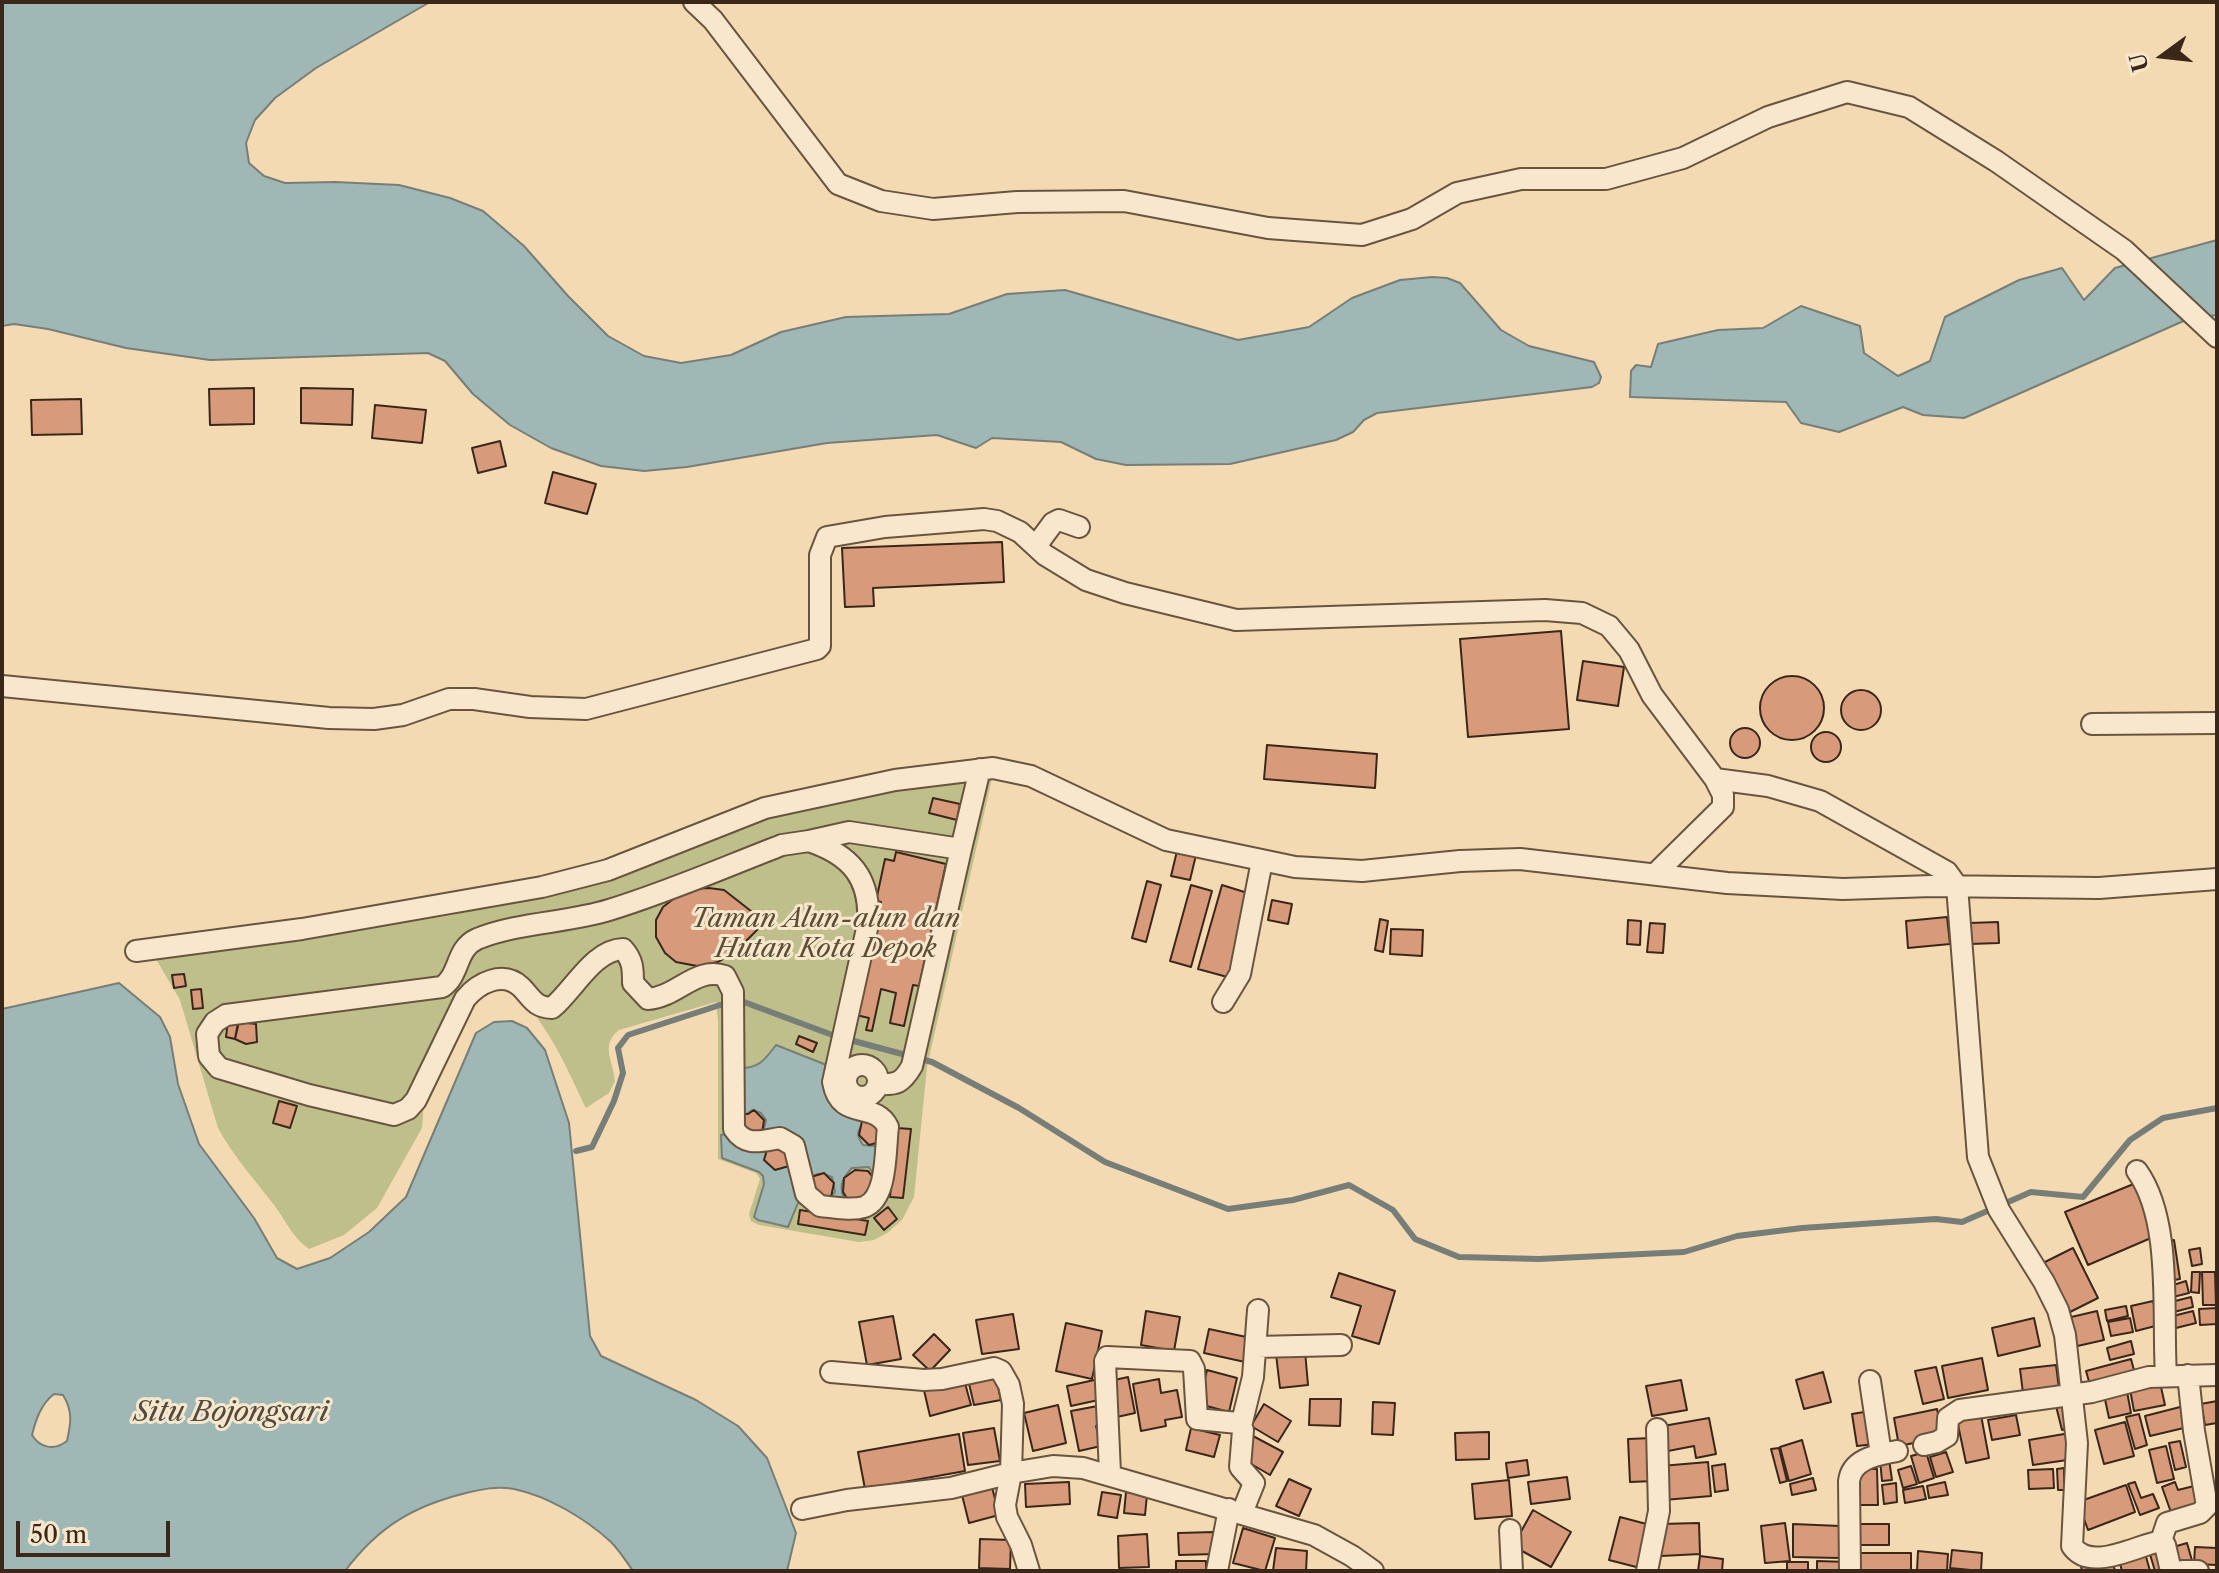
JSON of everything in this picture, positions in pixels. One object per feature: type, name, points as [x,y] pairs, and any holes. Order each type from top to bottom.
[{"type":"street","points":[[694,2],[713,20],[838,184],[881,201],[933,209],[1017,202],[1124,201],[1268,228],[1362,235],[1412,219],[1457,193],[1521,179],[1606,179],[1683,158],[1768,117],[1847,92],[1909,107],[1996,161],[2124,250],[2217,337]]},
{"type":"street","points":[[2,686],[329,718],[374,719],[403,715],[449,699],[586,709],[817,649],[820,646],[820,555],[827,537],[864,529],[984,519],[1008,525],[1067,570],[1103,587],[1236,620],[1545,610],[1582,613],[1609,626],[1629,650],[1652,695],[1715,779],[1723,795],[1723,807],[1656,873]]},
{"type":"street","points":[[1036,546],[1053,523],[1059,520],[1079,527]]},
{"type":"street","points":[[2092,724],[2217,723]]},
{"type":"street","points":[[878,1084],[895,1085],[904,1080],[913,1057],[980,769]]},
{"type":"street","points":[[136,951],[316,927],[542,887],[620,866],[765,808],[895,780],[980,769],[1013,770],[1031,776],[1166,840],[1295,867],[1351,871],[1520,859],[1727,883],[1843,889],[1957,886],[2099,888],[2217,879]]},
{"type":"street","points":[[1715,779],[1768,786],[1820,801],[1947,872],[1957,886],[1975,1139],[1984,1176],[1996,1203],[2044,1282],[2058,1310],[2065,1335],[2074,1395],[2077,1461],[2071,1542],[2074,1550],[2081,1555],[2116,1564],[2161,1541],[2167,1523],[2200,1513],[2207,1506],[2188,1375]]},
{"type":"street","points":[[809,841],[832,849],[851,864],[864,883],[869,902],[868,924],[833,1082],[835,1093],[847,1107],[877,1115],[888,1127],[880,1193],[873,1202],[854,1209],[820,1206],[811,1201],[806,1194],[798,1156],[787,1140],[747,1141],[734,1129],[733,992],[725,976],[703,973],[667,995],[648,999],[633,983],[633,966],[623,949],[613,949],[602,955],[552,1008],[534,1003],[519,985],[505,979],[487,981],[473,988],[416,1100],[408,1109],[394,1115],[309,1095],[219,1068],[209,1056],[207,1034],[215,1022],[226,1015],[442,987],[452,980],[464,949],[475,940],[504,931],[610,910],[782,845],[849,832],[961,849]]},
{"type":"street","points":[[1223,1002],[1240,974],[1262,861]]},
{"type":"street","points":[[2137,1171],[2146,1184],[2159,1232],[2166,1375]]},
{"type":"street","points":[[1217,1571],[1236,1511],[1254,1483],[1240,1467],[1241,1426],[1251,1393],[1258,1310]]},
{"type":"street","points":[[1256,1347],[1341,1345]]},
{"type":"street","points":[[1110,1473],[1107,1357],[1190,1361],[1194,1369],[1197,1419],[1238,1423],[1241,1426]]},
{"type":"street","points":[[831,1372],[924,1380],[998,1368],[1009,1385],[1013,1404],[1010,1478],[1005,1505],[1029,1571]]},
{"type":"street","points":[[1924,1445],[1947,1436],[1948,1418],[1954,1412],[2074,1395],[2166,1375],[2217,1375]]},
{"type":"street","points":[[1850,1571],[1850,1475],[1857,1464],[1889,1453],[1870,1381]]},
{"type":"street","points":[[1647,1571],[1659,1511],[1657,1429]]},
{"type":"street","points":[[802,1509],[1010,1478],[1053,1466],[1083,1468],[1110,1473],[1314,1535],[1373,1571]]},
{"type":"street","points":[[1510,1530],[1512,1571]]},
{"type":"street","points":[[2161,1541],[2165,1545],[2171,1571]]},
{"type":"street","points":[[2182,1571],[2198,1571]]},
{"type":"green space","name":"Taman Alun-alun dan Hutan Kota Depok","points":[[993,774],[927,1067],[914,1197],[902,1220],[874,1240],[859,1242],[751,1221],[749,1214],[760,1179],[756,1173],[718,1159],[716,1002],[619,1030],[609,1047],[615,1081],[609,1093],[586,1108],[561,1056],[538,1020],[526,1004],[497,986],[474,999],[424,1101],[422,1128],[377,1208],[344,1235],[309,1249],[294,1234],[218,1128],[180,1000],[156,959],[448,916],[619,879],[698,841],[769,815],[868,789]]},
{"type":"water","points":[[2,2],[430,2],[316,68],[275,98],[255,120],[246,143],[249,163],[264,176],[285,183],[399,185],[450,198],[483,211],[524,246],[608,336],[644,356],[681,363],[731,355],[781,332],[846,317],[949,314],[1007,294],[1065,290],[1238,340],[1309,327],[1352,298],[1400,280],[1432,277],[1460,283],[1501,330],[1529,346],[1594,362],[1601,377],[1599,383],[1592,387],[1377,413],[1364,420],[1353,432],[1336,440],[1230,464],[1126,465],[1096,459],[1061,442],[992,438],[976,448],[937,435],[827,443],[687,467],[644,471],[601,466],[551,448],[510,425],[473,394],[445,361],[428,353],[210,360],[126,348],[48,329],[14,324],[2,326]]},
{"type":"water","points":[[2217,240],[2217,315],[2188,319],[1964,418],[1923,415],[1903,407],[1839,432],[1801,423],[1786,402],[1630,397],[1631,371],[1636,365],[1651,367],[1658,344],[1718,330],[1763,328],[1801,306],[1860,326],[1864,353],[1898,376],[1930,361],[1945,317],[2019,280],[2062,268],[2084,300],[2115,268]]},
{"type":"water","name":"Situ Bojongsari","points":[[119,983],[160,1017],[170,1037],[178,1084],[199,1144],[254,1218],[277,1258],[297,1269],[330,1258],[369,1232],[406,1197],[476,1033],[494,1022],[512,1021],[527,1028],[545,1050],[569,1123],[590,1336],[601,1356],[696,1400],[738,1426],[767,1458],[796,1533],[787,1571],[633,1571],[611,1542],[578,1517],[527,1492],[502,1488],[447,1498],[413,1512],[370,1542],[345,1571],[2,1571],[2,1009]],"holes":[[[54,1394],[63,1395],[70,1417],[67,1441],[52,1447],[43,1445],[32,1435],[37,1418]]]},
{"type":"water","points":[[776,1045],[829,1066],[825,1088],[830,1103],[843,1114],[864,1122],[858,1133],[863,1145],[875,1146],[881,1139],[877,1180],[869,1167],[852,1168],[842,1184],[846,1202],[827,1200],[835,1192],[832,1177],[823,1174],[814,1176],[788,1227],[754,1217],[764,1184],[763,1176],[722,1158],[721,1135],[728,1133],[759,1149],[766,1120],[761,1113],[752,1110],[741,1118],[739,1068],[760,1062]]},
{"type":"building","points":[[254,388],[254,424],[210,425],[209,389]]},
{"type":"building","points":[[301,388],[353,389],[352,425],[301,423]]},
{"type":"building","points":[[81,399],[82,434],[32,435],[31,400]]},
{"type":"building","points":[[375,405],[426,410],[422,443],[372,438]]},
{"type":"building","points":[[500,441],[506,466],[478,473],[472,448]]},
{"type":"building","points":[[553,472],[596,484],[587,514],[545,503]]},
{"type":"building","points":[[1002,542],[1004,582],[873,588],[874,606],[845,607],[842,548]]},
{"type":"building","points":[[1561,631],[1569,729],[1468,737],[1460,639]]},
{"type":"building","points":[[1583,661],[1624,667],[1618,706],[1577,700]]},
{"type":"building","points":[[1792,676],[1810,682],[1818,690],[1824,708],[1818,726],[1810,734],[1792,740],[1774,734],[1766,726],[1760,708],[1766,690],[1774,682]]},
{"type":"building","points":[[1861,690],[1875,696],[1881,710],[1875,724],[1861,730],[1847,724],[1841,710],[1847,696]]},
{"type":"building","points":[[1745,728],[1756,732],[1760,743],[1756,754],[1745,758],[1734,754],[1730,743],[1734,732]]},
{"type":"building","points":[[1826,732],[1837,736],[1841,747],[1837,758],[1826,762],[1815,758],[1811,747],[1815,736]]},
{"type":"building","points":[[1267,745],[1377,754],[1375,788],[1264,779]]},
{"type":"building","points":[[933,798],[960,804],[957,820],[929,813]]},
{"type":"building","points":[[1177,851],[1196,855],[1190,880],[1171,876]]},
{"type":"building","points":[[896,852],[946,864],[919,986],[913,985],[904,1026],[890,1023],[896,993],[881,989],[872,1031],[866,1030],[869,1018],[856,1015],[881,902],[876,901],[885,859],[894,861]]},
{"type":"building","points":[[1147,881],[1161,885],[1146,942],[1132,938]]},
{"type":"building","points":[[1191,885],[1212,891],[1191,967],[1170,961]]},
{"type":"building","points":[[1222,885],[1254,895],[1231,978],[1198,969]]},
{"type":"building","points":[[692,889],[724,890],[765,922],[734,953],[718,962],[697,966],[676,962],[665,953],[656,937],[656,920],[663,907],[676,897]]},
{"type":"building","points":[[1272,900],[1292,904],[1288,924],[1268,920]]},
{"type":"building","points":[[1947,917],[1950,944],[1908,948],[1906,921]]},
{"type":"building","points":[[1380,919],[1388,921],[1383,952],[1375,950]]},
{"type":"building","points":[[1628,920],[1641,921],[1640,945],[1627,944]]},
{"type":"building","points":[[1998,922],[1999,943],[1970,944],[1969,923]]},
{"type":"building","points":[[1650,923],[1665,924],[1663,953],[1647,952]]},
{"type":"building","points":[[1391,929],[1423,930],[1422,956],[1390,954]]},
{"type":"building","points":[[184,974],[186,986],[174,988],[172,975]]},
{"type":"building","points":[[201,989],[203,1008],[193,1009],[191,990]]},
{"type":"building","points":[[228,1021],[238,1023],[235,1039],[226,1037]]},
{"type":"building","points":[[239,1022],[256,1024],[257,1042],[246,1044],[235,1039]]},
{"type":"building","points":[[799,1036],[817,1043],[813,1052],[796,1044]]},
{"type":"building","points":[[279,1101],[297,1106],[290,1128],[273,1123]]},
{"type":"building","points":[[754,1110],[764,1120],[762,1134],[738,1129],[741,1114]]},
{"type":"building","points":[[870,1120],[883,1133],[883,1141],[869,1145],[859,1135],[862,1121]]},
{"type":"building","points":[[897,1128],[911,1129],[903,1198],[890,1197]]},
{"type":"building","points":[[768,1146],[785,1148],[789,1166],[775,1170],[764,1160]]},
{"type":"building","points":[[855,1170],[868,1171],[877,1182],[875,1196],[850,1203],[843,1192],[844,1178]]},
{"type":"building","points":[[824,1173],[834,1183],[831,1197],[825,1198],[807,1191],[811,1177]]},
{"type":"building","points":[[2136,1183],[2158,1235],[2088,1265],[2065,1212]]},
{"type":"building","points":[[888,1207],[897,1219],[884,1230],[874,1218]]},
{"type":"building","points":[[800,1210],[868,1221],[865,1235],[798,1224]]},
{"type":"building","points":[[2174,1240],[2180,1279],[2169,1281],[2163,1241]]},
{"type":"building","points":[[2073,1248],[2098,1298],[2064,1315],[2039,1265]]},
{"type":"building","points":[[2200,1248],[2202,1264],[2192,1266],[2189,1250]]},
{"type":"building","points":[[2192,1272],[2200,1272],[2199,1293],[2191,1292]]},
{"type":"building","points":[[2202,1272],[2215,1272],[2216,1305],[2203,1305]]},
{"type":"building","points":[[1339,1273],[1395,1291],[1379,1344],[1352,1336],[1361,1306],[1331,1297]]},
{"type":"building","points":[[2186,1281],[2189,1293],[2173,1297],[2170,1286]]},
{"type":"building","points":[[2191,1297],[2193,1307],[2174,1312],[2171,1302]]},
{"type":"building","points":[[2153,1301],[2159,1325],[2136,1331],[2131,1306]]},
{"type":"building","points":[[2126,1306],[2128,1316],[2107,1321],[2105,1310]]},
{"type":"building","points":[[2217,1308],[2217,1324],[2200,1325],[2199,1309]]},
{"type":"building","points":[[1146,1311],[1180,1317],[1174,1351],[1141,1345]]},
{"type":"building","points":[[2097,1311],[2104,1340],[2073,1347],[2067,1318]]},
{"type":"building","points":[[2193,1311],[2196,1323],[2172,1329],[2169,1317]]},
{"type":"building","points":[[1013,1314],[1019,1349],[982,1354],[976,1320]]},
{"type":"building","points":[[893,1316],[901,1359],[867,1365],[859,1322]]},
{"type":"building","points":[[2034,1318],[2040,1346],[1998,1356],[1992,1328]]},
{"type":"building","points":[[2130,1318],[2133,1332],[2111,1336],[2108,1322]]},
{"type":"building","points":[[1066,1323],[1102,1331],[1092,1379],[1056,1371]]},
{"type":"building","points":[[1209,1329],[1251,1338],[1245,1362],[1204,1353]]},
{"type":"building","points":[[934,1334],[950,1350],[930,1371],[913,1355]]},
{"type":"building","points":[[2131,1341],[2134,1354],[2110,1360],[2107,1348]]},
{"type":"building","points":[[1305,1351],[1308,1385],[1280,1388],[1276,1354]]},
{"type":"building","points":[[1982,1358],[1988,1390],[1948,1398],[1942,1366]]},
{"type":"building","points":[[2131,1359],[2135,1374],[2090,1385],[2086,1371]]},
{"type":"building","points":[[2056,1365],[2059,1389],[2023,1393],[2020,1369]]},
{"type":"building","points":[[1936,1367],[1944,1399],[1923,1404],[1915,1371]]},
{"type":"building","points":[[994,1369],[1001,1400],[974,1405],[967,1375]]},
{"type":"building","points":[[1207,1370],[1237,1378],[1229,1412],[1199,1404]]},
{"type":"building","points":[[1823,1372],[1831,1402],[1804,1409],[1796,1380]]},
{"type":"building","points":[[963,1376],[971,1405],[930,1416],[923,1386]]},
{"type":"building","points":[[1128,1377],[1135,1413],[1117,1417],[1110,1381]]},
{"type":"building","points":[[2159,1378],[2165,1405],[2134,1411],[2129,1384]]},
{"type":"building","points":[[1099,1379],[1103,1399],[1071,1406],[1067,1386]]},
{"type":"building","points":[[1159,1379],[1161,1393],[1177,1390],[1182,1417],[1165,1420],[1166,1426],[1141,1431],[1133,1384]]},
{"type":"building","points":[[1681,1380],[1687,1410],[1652,1416],[1646,1386]]},
{"type":"building","points":[[2126,1386],[2131,1413],[2109,1418],[2103,1390]]},
{"type":"building","points":[[1310,1399],[1341,1399],[1340,1426],[1309,1425]]},
{"type":"building","points":[[2217,1401],[2217,1423],[2205,1425],[2201,1404]]},
{"type":"building","points":[[1373,1402],[1395,1403],[1393,1435],[1372,1434]]},
{"type":"building","points":[[1264,1404],[1291,1421],[1278,1442],[1251,1426]]},
{"type":"building","points":[[2067,1404],[2073,1427],[2062,1430],[2056,1406]]},
{"type":"building","points":[[1058,1405],[1066,1443],[1033,1451],[1024,1413]]},
{"type":"building","points":[[1103,1405],[1107,1424],[1096,1426],[1101,1446],[1079,1451],[1071,1411]]},
{"type":"building","points":[[2184,1406],[2188,1427],[2150,1436],[2145,1416]]},
{"type":"building","points":[[1937,1409],[1943,1437],[1899,1446],[1894,1418]]},
{"type":"building","points":[[1870,1411],[1875,1444],[1857,1446],[1852,1414]]},
{"type":"building","points":[[2139,1414],[2147,1445],[2135,1449],[2126,1417]]},
{"type":"building","points":[[1981,1415],[1989,1458],[1966,1463],[1957,1420]]},
{"type":"building","points":[[2016,1415],[2020,1435],[1992,1440],[1988,1420]]},
{"type":"building","points":[[1709,1418],[1716,1454],[1696,1458],[1694,1446],[1668,1451],[1663,1426]]},
{"type":"building","points":[[2125,1422],[2134,1456],[2104,1464],[2095,1430]]},
{"type":"building","points":[[994,1428],[1000,1461],[968,1465],[963,1433]]},
{"type":"building","points":[[1191,1428],[1220,1435],[1214,1457],[1186,1450]]},
{"type":"building","points":[[1489,1432],[1489,1459],[1456,1460],[1455,1433]]},
{"type":"building","points":[[2070,1433],[2074,1459],[2033,1465],[2029,1440]]},
{"type":"building","points":[[959,1434],[965,1471],[865,1489],[858,1452]]},
{"type":"building","points":[[1253,1436],[1283,1452],[1270,1475],[1241,1458]]},
{"type":"building","points":[[1652,1438],[1654,1481],[1630,1482],[1628,1439]]},
{"type":"building","points":[[1802,1440],[1811,1474],[1789,1481],[1780,1447]]},
{"type":"building","points":[[2180,1441],[2186,1467],[2175,1470],[2169,1443]]},
{"type":"building","points":[[2166,1446],[2174,1479],[2157,1483],[2149,1450]]},
{"type":"building","points":[[1779,1448],[1787,1481],[1780,1483],[1771,1449]]},
{"type":"building","points":[[1926,1452],[1934,1478],[1919,1483],[1911,1456]]},
{"type":"building","points":[[1946,1452],[1953,1472],[1936,1477],[1930,1457]]},
{"type":"building","points":[[1889,1459],[1892,1480],[1882,1481],[1880,1460]]},
{"type":"building","points":[[1527,1460],[1529,1475],[1508,1478],[1506,1463]]},
{"type":"building","points":[[1708,1462],[1711,1496],[1664,1500],[1661,1466]]},
{"type":"building","points":[[1725,1464],[1728,1490],[1715,1492],[1712,1466]]},
{"type":"building","points":[[1911,1466],[1917,1484],[1903,1488],[1898,1470]]},
{"type":"building","points":[[2064,1468],[2064,1490],[2058,1490],[2057,1469]]},
{"type":"building","points":[[1858,1469],[1877,1469],[1878,1505],[1858,1505]]},
{"type":"building","points":[[2053,1469],[2054,1488],[2029,1489],[2028,1470]]},
{"type":"building","points":[[1567,1477],[1570,1499],[1531,1504],[1528,1482]]},
{"type":"building","points":[[1813,1478],[1816,1490],[1792,1495],[1790,1484]]},
{"type":"building","points":[[1289,1479],[1311,1489],[1299,1516],[1276,1506]]},
{"type":"building","points":[[1509,1480],[1512,1516],[1475,1519],[1472,1484]]},
{"type":"building","points":[[1069,1482],[1070,1504],[1026,1507],[1025,1484]]},
{"type":"building","points":[[1945,1482],[1948,1495],[1929,1498],[1927,1486]]},
{"type":"building","points":[[2135,1482],[2141,1498],[2153,1494],[2159,1508],[2140,1515],[2128,1484]]},
{"type":"building","points":[[2175,1482],[2178,1490],[2198,1485],[2205,1508],[2173,1518],[2162,1487]]},
{"type":"building","points":[[1896,1483],[1897,1502],[1884,1504],[1882,1485]]},
{"type":"building","points":[[2126,1485],[2135,1512],[2088,1530],[2078,1502]]},
{"type":"building","points":[[1923,1486],[1926,1499],[1905,1503],[1903,1490]]},
{"type":"building","points":[[992,1487],[999,1515],[969,1523],[962,1495]]},
{"type":"building","points":[[1102,1492],[1121,1495],[1117,1518],[1098,1515]]},
{"type":"building","points":[[1126,1492],[1147,1495],[1145,1515],[1124,1513]]},
{"type":"building","points":[[1533,1510],[1571,1532],[1551,1567],[1513,1546]]},
{"type":"building","points":[[1620,1517],[1654,1526],[1644,1569],[1609,1560]]},
{"type":"building","points":[[1699,1523],[1700,1554],[1661,1556],[1660,1524]]},
{"type":"building","points":[[1785,1523],[1790,1561],[1765,1563],[1761,1526]]},
{"type":"building","points":[[1793,1524],[1840,1526],[1839,1558],[1793,1557]]},
{"type":"building","points":[[1860,1524],[1889,1524],[1889,1545],[1859,1545]]},
{"type":"building","points":[[1243,1528],[1275,1538],[1265,1571],[1233,1563]]},
{"type":"building","points":[[1214,1532],[1215,1554],[1179,1555],[1178,1533]]},
{"type":"building","points":[[1147,1534],[1149,1567],[1119,1568],[1118,1536]]},
{"type":"building","points":[[980,1539],[1011,1540],[1010,1569],[979,1568]]},
{"type":"building","points":[[2187,1543],[2193,1564],[2176,1568],[2170,1548]]},
{"type":"building","points":[[2160,1547],[2167,1571],[2155,1571],[2149,1551]]},
{"type":"building","points":[[2195,1547],[2217,1548],[2217,1565],[2194,1564]]},
{"type":"building","points":[[1276,1548],[1307,1551],[1306,1571],[1273,1571]]},
{"type":"building","points":[[1952,1550],[1982,1553],[1981,1571],[1950,1568]]},
{"type":"building","points":[[1918,1551],[1948,1554],[1947,1571],[1917,1571]]},
{"type":"building","points":[[1856,1553],[1911,1553],[1911,1571],[1856,1571]]},
{"type":"building","points":[[2145,1553],[2150,1571],[2122,1571],[2119,1560]]},
{"type":"building","points":[[1700,1556],[1723,1559],[1722,1571],[1698,1571]]},
{"type":"building","points":[[2112,1559],[2115,1571],[2082,1571],[2081,1566]]},
{"type":"building","points":[[1176,1561],[1206,1561],[1206,1571],[1176,1571]]},
{"type":"building","points":[[1817,1561],[1848,1562],[1848,1571],[1817,1571]]},
{"type":"building","points":[[1787,1562],[1808,1562],[1808,1571],[1787,1571]]},
{"type":"waterway","points":[[576,1151],[592,1147],[614,1101],[623,1073],[618,1048],[628,1035],[720,1005],[744,1002],[835,1036],[932,1062],[1019,1108],[1105,1162],[1228,1209],[1293,1200],[1349,1185],[1393,1210],[1415,1239],[1459,1257],[1539,1259],[1684,1252],[1737,1236],[1802,1228],[1936,1219],[1962,1222],[2031,1192],[2083,1197],[2130,1140],[2163,1118],[2217,1108]]}]
